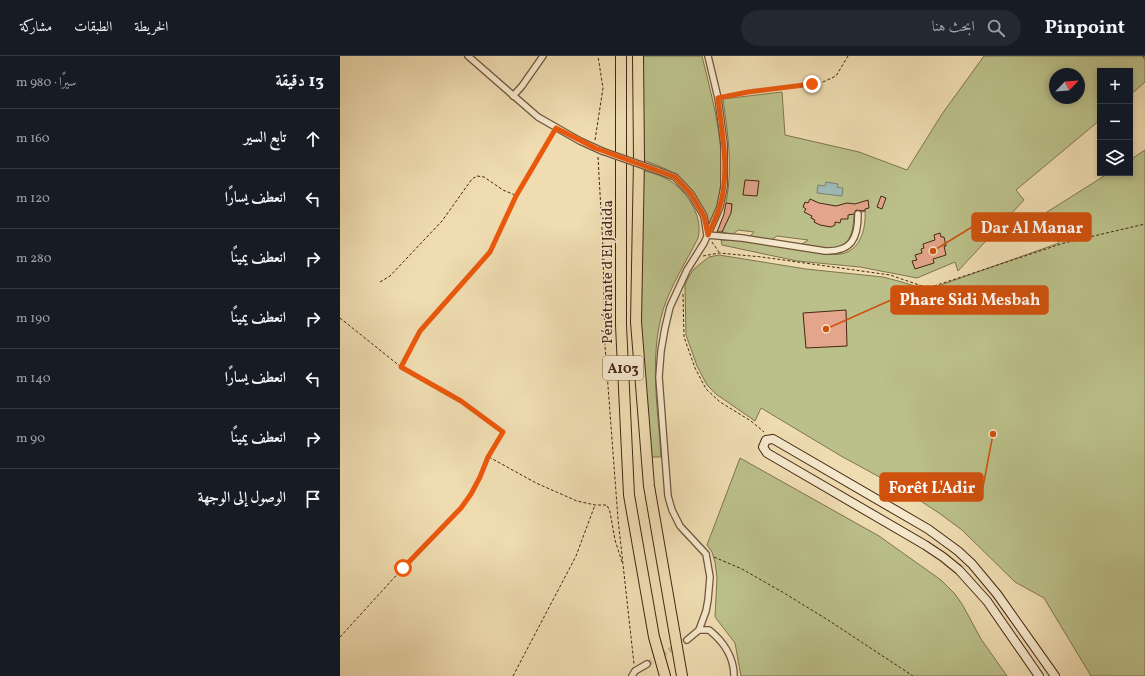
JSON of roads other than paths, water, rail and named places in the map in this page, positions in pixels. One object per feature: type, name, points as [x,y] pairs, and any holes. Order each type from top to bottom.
[{"type":"highway","name":"Pénétrante d'El Jadida","points":[[622,56],[621,324],[629,495],[654,637],[665,676]]},
{"type":"highway","name":"Pénétrante d'El Jadida","points":[[638,56],[639,158],[636,322],[649,486],[682,676]]},
{"type":"street","points":[[468,56],[538,117],[556,128],[595,148],[675,177],[691,194],[704,216],[708,235]]},
{"type":"street","points":[[513,96],[543,56]]},
{"type":"street","points":[[687,640],[699,630],[708,600],[710,577],[706,554],[680,526],[672,510],[668,496],[659,376],[661,351],[670,307],[687,270],[708,235],[720,207],[724,187],[724,144],[718,98],[708,56]]},
{"type":"street","points":[[708,235],[742,238],[826,251],[836,251],[847,247],[852,242],[858,228],[858,214]]},
{"type":"street","points":[[1039,676],[988,601],[959,570],[925,544],[767,453],[764,450],[764,443],[766,440],[773,439],[928,529],[958,551],[972,564],[997,594],[1055,676]]},
{"type":"street","points":[[699,630],[709,630],[719,638],[730,655],[734,676]]},
{"type":"street","points":[[633,674],[647,664]]},
{"type":"water","points":[[826,182],[838,184],[837,187],[843,188],[842,196],[817,193],[818,185],[825,186]]},
{"type":"tunnel","points":[[647,664],[687,640]]},
{"type":"place","name":"Dar Al Manar","points":[[933,251]]},
{"type":"place","name":"Phare Sidi Mesbah","points":[[826,329]]},
{"type":"place","name":"Forêt L'Adir","points":[[993,434]]}]
